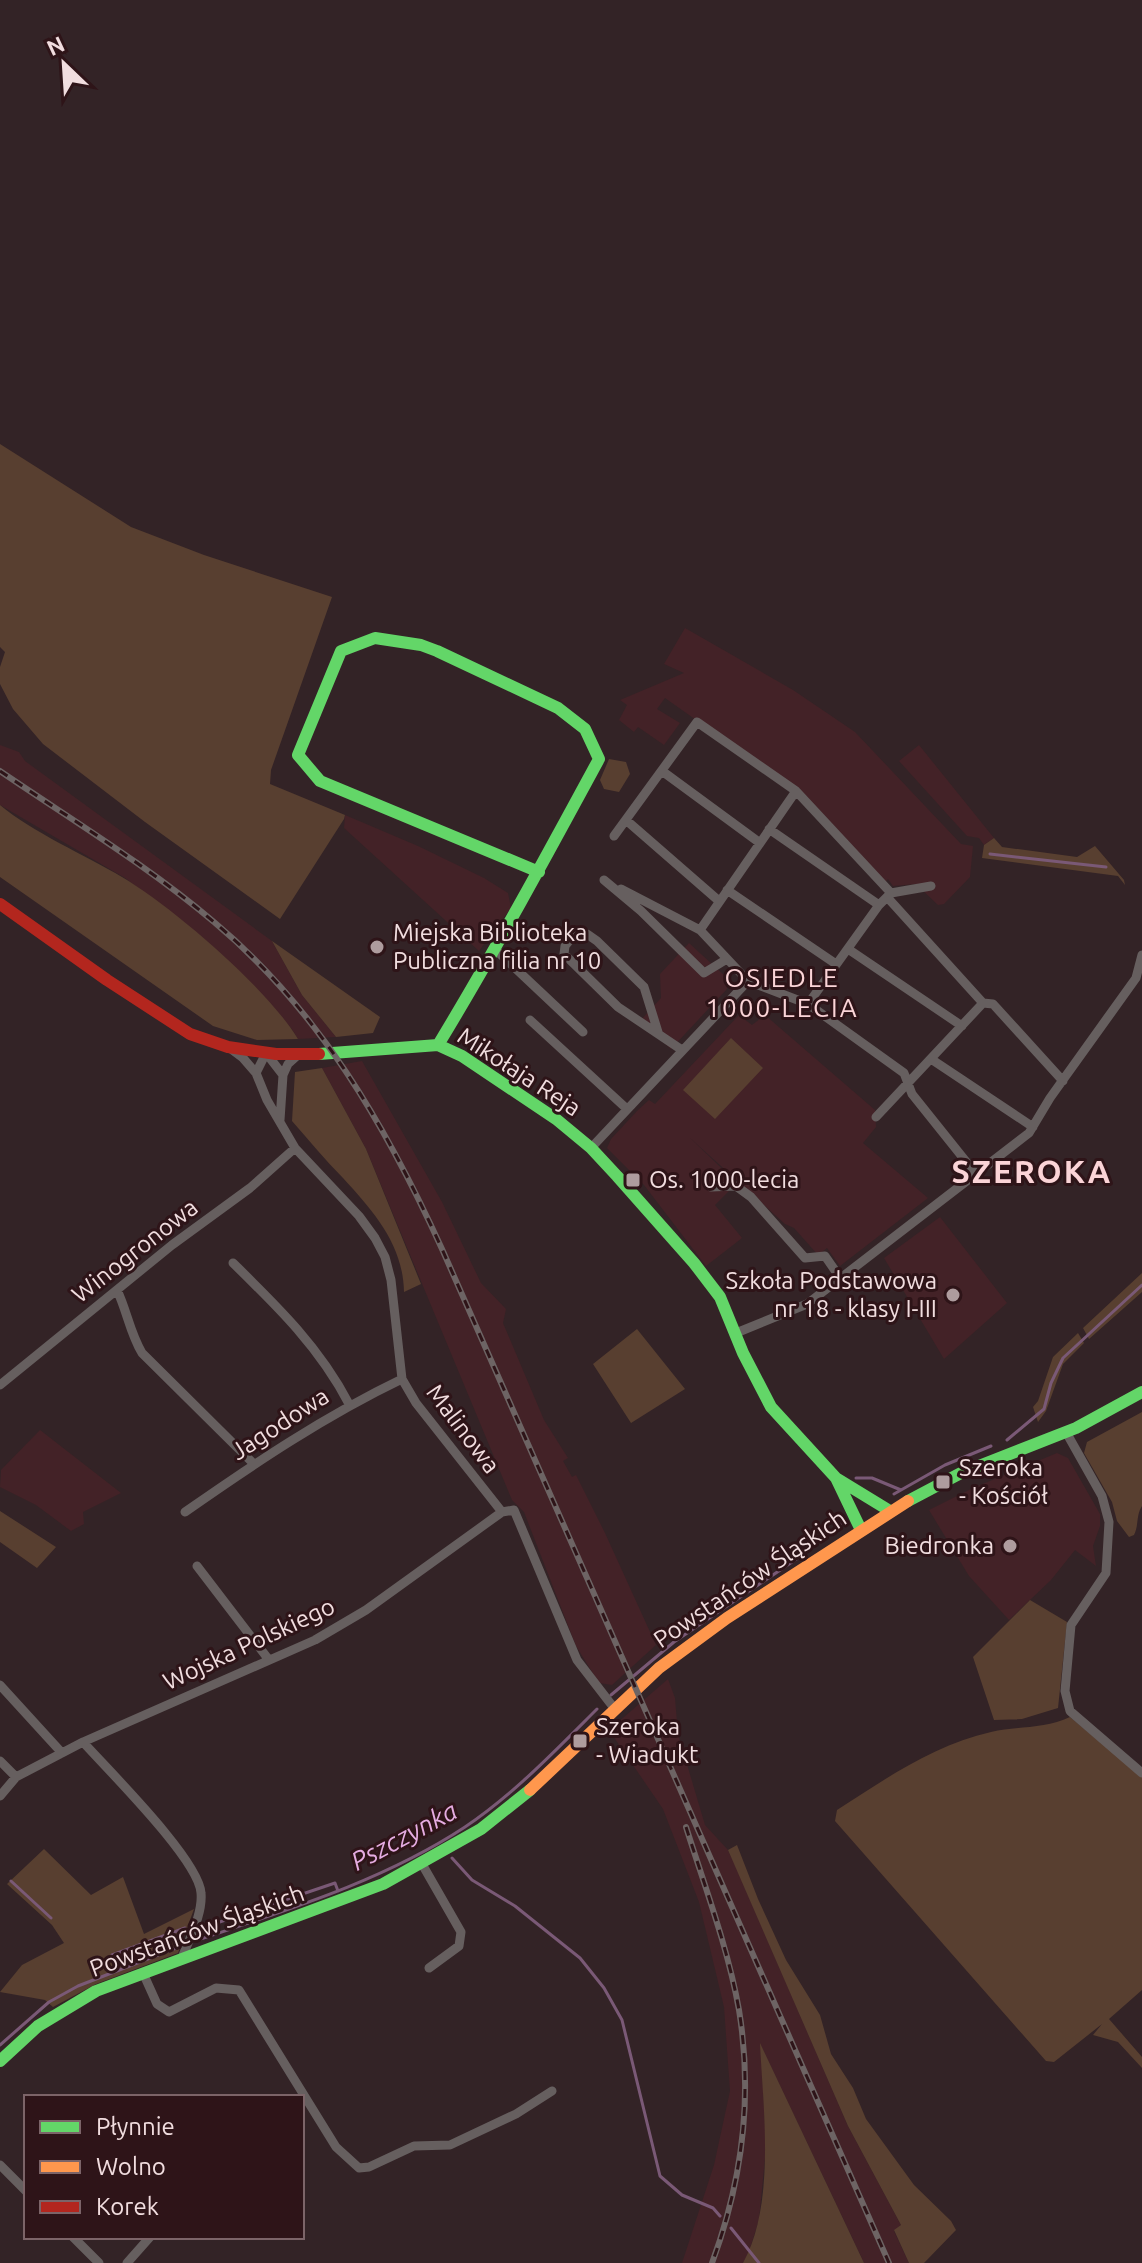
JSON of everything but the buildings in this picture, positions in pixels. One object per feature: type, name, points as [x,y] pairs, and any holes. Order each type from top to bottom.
[{"type":"street","points":[[438,1045],[496,950],[539,872],[599,759],[585,729],[558,708],[421,645],[375,638],[341,651],[298,755],[320,781],[539,872]]},
{"type":"street","points":[[614,836],[697,722],[796,791],[886,898],[983,1003],[993,1004],[1063,1081]]},
{"type":"street","points":[[662,771],[760,843]]},
{"type":"street","points":[[700,930],[796,791]]},
{"type":"street","points":[[626,820],[719,901]]},
{"type":"street","points":[[769,829],[886,898]]},
{"type":"street","points":[[727,959],[704,973],[641,911],[604,880],[700,930],[748,981],[808,1004],[904,1073],[912,1094],[976,1174]]},
{"type":"street","points":[[808,1004],[886,898],[931,886]]},
{"type":"street","points":[[727,890],[836,964]]},
{"type":"street","name":"Mikołaja Reja","points":[[0,904],[190,1034],[228,1047],[298,1055],[438,1045],[462,1056],[556,1119],[591,1148],[694,1263],[720,1297],[743,1353],[771,1407],[836,1478],[890,1511]]},
{"type":"street","points":[[658,1032],[644,987],[587,934],[580,933],[568,940],[564,954],[618,1007],[682,1050]]},
{"type":"street","points":[[848,949],[962,1026]]},
{"type":"street","points":[[496,950],[583,1032]]},
{"type":"street","points":[[736,1333],[807,1304],[1029,1133],[1136,978],[1142,955]]},
{"type":"street","points":[[591,1148],[748,981]]},
{"type":"street","points":[[876,1117],[983,1003]]},
{"type":"street","points":[[530,1020],[627,1109]]},
{"type":"street","points":[[228,1047],[256,1073],[266,1053],[283,1075]]},
{"type":"street","points":[[280,1120],[283,1075],[288,1064],[298,1055]]},
{"type":"street","points":[[931,1059],[1033,1127]]},
{"type":"street","name":"Malinowa","points":[[256,1073],[267,1100],[295,1148],[359,1216],[385,1257],[391,1280],[402,1379],[416,1403],[502,1512],[514,1510],[577,1660],[614,1708]]},
{"type":"street","name":"Winogronowa","points":[[0,1385],[250,1188],[295,1148]]},
{"type":"street","points":[[711,1187],[736,1186],[751,1197],[805,1258],[825,1256],[841,1279]]},
{"type":"street","points":[[233,1263],[305,1336],[349,1404]]},
{"type":"street","points":[[117,1290],[127,1312],[132,1336],[142,1353],[254,1464]]},
{"type":"street","name":"Jagodowa","points":[[185,1512],[349,1404],[402,1379]]},
{"type":"street","name":"Powstańców Śląskich","points":[[0,2061],[38,2026],[96,1991],[370,1889],[422,1864],[481,1829],[524,1796],[659,1668],[727,1618],[861,1530],[961,1473],[1066,1432],[1142,1392]]},
{"type":"street","points":[[1066,1432],[1102,1496],[1109,1522],[1106,1573],[1071,1625],[1065,1691],[1070,1711],[1142,1773]]},
{"type":"street","name":"Mikołaja Reja","points":[[836,1478],[861,1530]]},
{"type":"street","name":"Wojska Polskiego","points":[[0,1796],[16,1777],[83,1742],[315,1640],[366,1610],[502,1512]]},
{"type":"street","points":[[197,1566],[269,1660]]},
{"type":"street","points":[[0,1685],[62,1753]]},
{"type":"street","points":[[83,1742],[186,1857],[199,1881],[200,1910],[182,1958]]},
{"type":"street","points":[[0,1761],[16,1777]]},
{"type":"street","points":[[422,1864],[461,1932],[459,1946],[429,1968]]},
{"type":"street","points":[[143,1973],[157,2004],[169,2012],[216,1988],[239,1990],[304,2095]]},
{"type":"street","points":[[304,2095],[336,2147],[359,2168],[369,2167],[414,2146],[450,2145],[516,2114],[552,2091]]},
{"type":"street","points":[[0,2165],[24,2189]]},
{"type":"street","points":[[75,2239],[99,2263]]},
{"type":"street","points":[[127,2263],[148,2239]]},
{"type":"shaded area","points":[[0,444],[131,527],[204,555],[332,597],[271,770],[270,784],[345,815],[280,919],[43,744],[13,709],[0,684],[0,667],[5,652],[0,647]]},
{"type":"shaded area","points":[[685,628],[793,690],[855,732],[961,844],[973,846],[970,877],[944,904],[938,905],[916,884],[893,886],[888,879],[881,887],[798,792],[665,698],[657,709],[680,723],[664,745],[638,727],[634,732],[619,720],[627,705],[620,700],[684,673],[664,664]]},
{"type":"shaded area","points":[[0,745],[19,752],[25,761],[272,941],[302,995],[336,1037],[298,1039],[254,987],[203,939],[151,898],[125,878],[0,805]]},
{"type":"shaded area","points":[[919,745],[994,838],[984,845],[979,838],[967,836],[899,761]]},
{"type":"shaded area","points":[[609,759],[626,762],[630,774],[619,792],[604,789],[600,780]]},
{"type":"shaded area","points":[[0,805],[43,834],[122,877],[167,908],[218,950],[265,997],[298,1039],[257,1040],[213,1026],[0,877]]},
{"type":"shaded area","points":[[345,815],[418,846],[508,893],[511,908],[479,951],[344,828]]},
{"type":"shaded area","points":[[994,838],[1002,847],[1077,857],[1095,846],[1125,885],[1118,876],[982,858],[984,845]]},
{"type":"shaded area","points":[[272,941],[380,1017],[373,1033],[336,1037],[302,995]]},
{"type":"shaded area","points":[[689,943],[726,977],[727,989],[671,1049],[640,1021],[661,998],[660,974]]},
{"type":"shaded area","points":[[739,1015],[752,1025],[765,1015],[875,1110],[876,1127],[863,1143],[928,1198],[840,1266],[827,1248],[818,1255],[794,1228],[785,1224],[689,1137],[737,1183],[715,1205],[742,1238],[706,1266],[644,1185],[607,1148],[611,1139],[637,1111],[649,1100],[655,1104]]},
{"type":"shaded area","points":[[731,1038],[763,1068],[715,1119],[683,1090]]},
{"type":"shaded area","points":[[362,1061],[442,1202],[481,1283],[506,1309],[503,1323],[544,1420],[568,1458],[563,1461],[572,1477],[576,1475],[656,1645],[612,1685],[599,1683],[576,1646],[524,1512],[512,1500],[366,1149],[322,1068]]},
{"type":"shaded area","points":[[322,1068],[366,1149],[421,1284],[404,1292],[398,1259],[385,1230],[292,1121],[295,1072]]},
{"type":"shaded area","name":"Szkoła Podstawowa nr 18 - klasy I-III","points":[[940,1217],[1007,1303],[944,1359],[884,1258]]},
{"type":"shaded area","points":[[1142,1273],[1142,1292],[1089,1339],[1083,1328]]},
{"type":"shaded area","points":[[637,1329],[685,1389],[631,1423],[593,1364]]},
{"type":"shaded area","points":[[1078,1333],[1084,1343],[1063,1364],[1046,1411],[1038,1422],[1033,1407],[1038,1401],[1053,1357]]},
{"type":"shaded area","points":[[1142,1412],[1142,1506],[1137,1528],[1134,1535],[1129,1537],[1117,1521],[1112,1502],[1084,1453],[1087,1442]]},
{"type":"shaded area","points":[[40,1430],[121,1493],[83,1512],[84,1524],[71,1531],[36,1505],[0,1487],[1,1470]]},
{"type":"shaded area","points":[[1057,1453],[1068,1458],[1100,1514],[1100,1526],[1093,1546],[1096,1566],[1075,1550],[1051,1580],[1009,1620],[969,1576],[929,1510]]},
{"type":"shaded area","points":[[0,1511],[56,1547],[37,1568],[0,1542]]},
{"type":"shaded area","points":[[1030,1600],[1067,1622],[1058,1708],[1022,1719],[994,1720],[973,1657]]},
{"type":"shaded area","points":[[668,1679],[675,1698],[678,1734],[705,1825],[728,1850],[736,1867],[848,2126],[901,2225],[894,2231],[909,2263],[864,2263],[761,2046],[766,2148],[759,2220],[748,2255],[743,2263],[682,2263],[714,2165],[730,2091],[724,2007],[699,1902],[663,1809],[609,1730]]},
{"type":"shaded area","points":[[1070,1717],[1142,1777],[1142,1990],[1109,2019],[1142,2057],[1142,2068],[1118,2042],[1093,2035],[1102,2024],[1054,2062],[1046,2061],[835,1821],[837,1810],[911,1764],[950,1745],[991,1732],[1041,1725]]},
{"type":"shaded area","points":[[737,1845],[786,1960],[820,2015],[831,2054],[853,2088],[866,2119],[914,2185],[951,2221],[956,2230],[924,2263],[909,2263],[894,2230],[901,2225],[848,2126],[728,1850]]},
{"type":"shaded area","points":[[44,1849],[91,1895],[123,1877],[144,1934],[194,1909],[178,1953],[96,1984],[53,2007],[45,2000],[0,1992],[22,1965],[64,1943],[52,1925],[7,1884]]},
{"type":"shaded area","points":[[760,2043],[864,2263],[743,2263],[760,2213],[764,2184],[765,2126]]},
{"type":"waterway","points":[[990,854],[1106,867]]},
{"type":"waterway","name":"Pszczynka","points":[[1007,1440],[1044,1409],[1051,1383],[1063,1358],[1142,1285]]},
{"type":"waterway","name":"Pszczynka","points":[[894,1494],[945,1465],[991,1446]]},
{"type":"waterway","points":[[856,1478],[872,1478],[901,1490]]},
{"type":"waterway","name":"Pszczynka","points":[[611,1695],[674,1642],[798,1558],[841,1524]]},
{"type":"waterway","name":"Pszczynka","points":[[195,1941],[334,1893],[434,1846],[500,1801],[597,1709]]},
{"type":"waterway","points":[[452,1858],[472,1880],[515,1906],[580,1958],[604,1988],[622,2020],[660,2176],[682,2195],[713,2208],[720,2216]]},
{"type":"waterway","points":[[11,1881],[51,1918]]},
{"type":"waterway","points":[[199,1929],[335,1883],[338,1891]]},
{"type":"waterway","points":[[112,1955],[185,1928]]},
{"type":"waterway","name":"Pszczynka","points":[[0,2045],[49,2002],[78,1986],[176,1948]]},
{"type":"waterway","points":[[731,2228],[759,2263]]},
{"type":"railway","points":[[0,771],[163,882],[252,956],[318,1032],[373,1115],[398,1158],[442,1249],[889,2263]]},
{"type":"railway","points":[[686,1827],[729,1964],[739,2010],[745,2074],[745,2106],[737,2170],[712,2263]]},
{"type":"traffic: fast","points":[[438,1045],[500,939],[520,903],[540,867],[599,759],[585,729],[558,708],[437,651],[421,645],[375,638],[341,651],[298,755],[320,781],[539,872]]},
{"type":"traffic: fast","points":[[319,1054],[438,1045],[462,1056],[556,1119],[591,1148],[617,1176],[720,1297],[743,1353],[771,1407],[836,1478],[890,1511]]},
{"type":"traffic: fast","points":[[908,1501],[961,1473],[1076,1428],[1142,1392]]},
{"type":"traffic: fast","points":[[836,1478],[861,1530]]},
{"type":"traffic: fast","points":[[0,2061],[38,2026],[96,1991],[383,1884],[481,1829],[530,1790]]},
{"type":"traffic: slow","points":[[530,1790],[659,1668],[727,1618],[908,1501]]},
{"type":"traffic: jam","points":[[0,904],[190,1034],[228,1047],[276,1054],[319,1054]]},
{"type":"place","name":"Miejska Biblioteka Publiczna filia nr 10","points":[[377,947]]},
{"type":"place","name":"Os. 1000-lecia","points":[[633,1180]]},
{"type":"place","name":"Szkoła Podstawowa nr 18 - klasy I-III","points":[[953,1295]]},
{"type":"place","name":"Szeroka - Kościół","points":[[943,1482]]},
{"type":"place","name":"Biedronka","points":[[1010,1546]]},
{"type":"place","name":"Szeroka - Wiadukt","points":[[580,1741]]},
{"type":"district","name":"OSIEDLE 1000-LECIA","points":[[782,993]]},
{"type":"district","name":"SZEROKA","points":[[1032,1172]]}]
